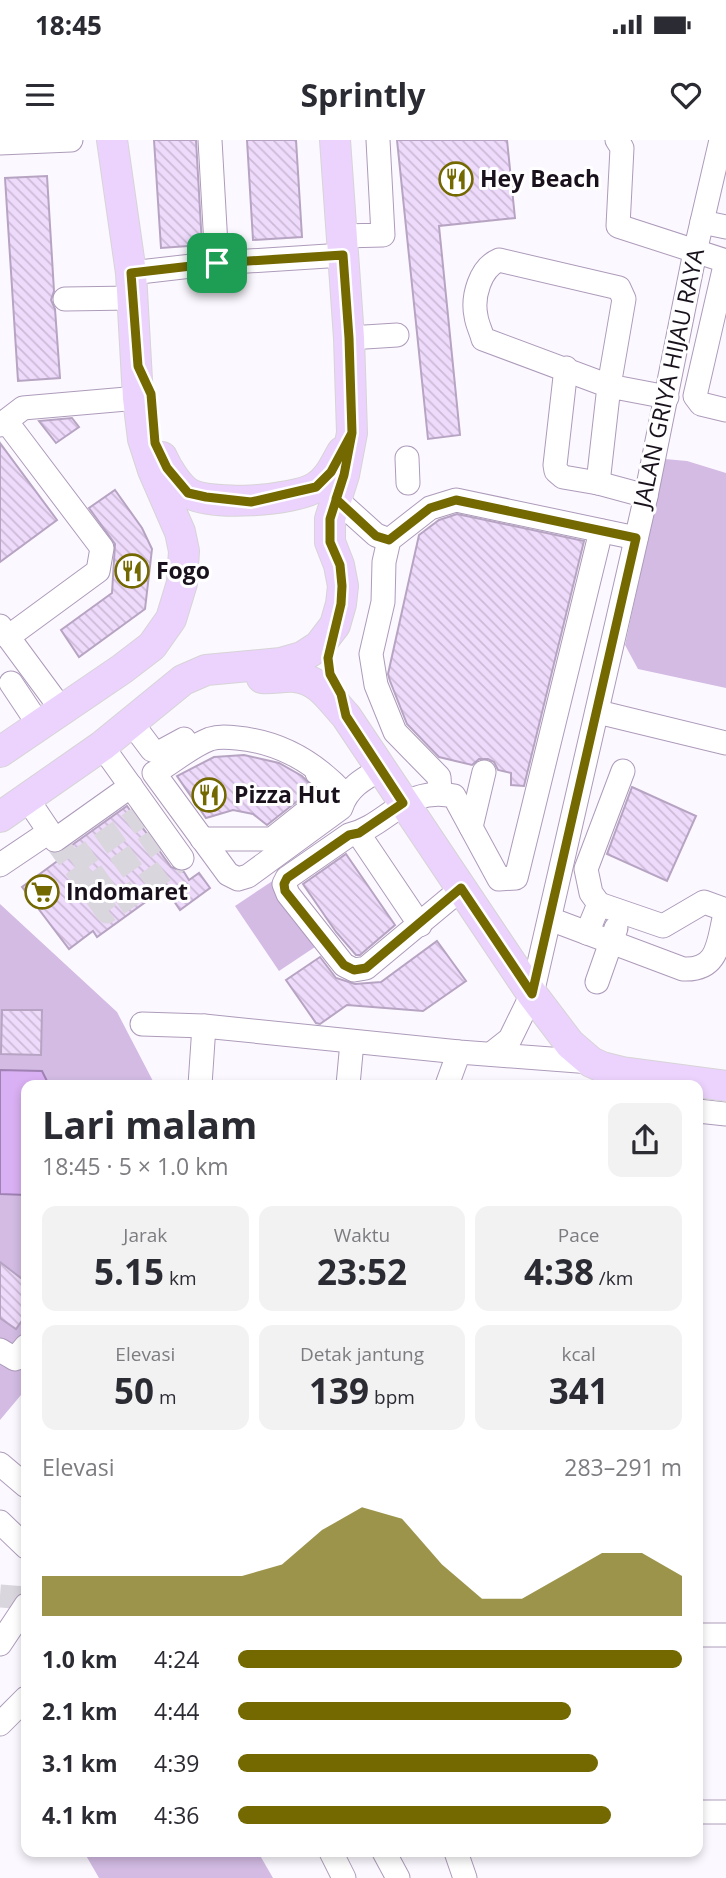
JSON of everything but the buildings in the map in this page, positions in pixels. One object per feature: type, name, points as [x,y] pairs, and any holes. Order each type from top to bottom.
[{"type":"main road","points":[[0,752],[152,646],[172,619],[182,583],[184,551],[180,532],[153,470],[143,439],[131,291],[113,140]]},
{"type":"main road","points":[[335,140],[349,338],[352,433],[344,475],[330,519],[330,542],[340,565],[342,586],[341,604],[328,658],[330,674],[341,694],[346,716]]},
{"type":"main road","points":[[138,366],[151,394],[155,443],[167,468],[188,493],[251,502],[316,487],[331,472],[352,433]]},
{"type":"main road","points":[[0,817],[118,733],[183,680],[206,670],[281,663],[302,657],[319,646],[335,625]]},
{"type":"main road","points":[[206,670],[268,679],[294,677],[317,684],[346,716],[540,1003],[570,1044],[598,1071],[685,1076],[726,1068]]},
{"type":"main road","points":[[540,1003],[584,1042],[685,1076]]},
{"type":"main road","points":[[703,1080],[726,1086]]},
{"type":"street","points":[[0,143],[71,140]]},
{"type":"street","points":[[210,140],[217,263]]},
{"type":"street","points":[[66,302],[131,291],[217,263],[343,246],[383,235],[378,140]]},
{"type":"street","points":[[617,140],[622,148],[618,226],[726,261],[695,396],[701,404],[726,410]]},
{"type":"street","name":"JALAN GRIYA HIJAU RAYA","points":[[491,1054],[510,1039],[540,1003],[550,919],[646,496],[695,252],[721,140]]},
{"type":"street","points":[[702,222],[726,227]]},
{"type":"street","points":[[598,483],[609,386],[624,299],[619,288],[499,260],[490,264],[480,281],[475,314],[483,339],[609,386],[668,390],[697,387]]},
{"type":"street","points":[[349,338],[397,335]]},
{"type":"street","points":[[566,368],[556,471],[564,477],[646,496]]},
{"type":"street","points":[[51,718],[4,632],[98,571],[102,548],[3,423],[23,408],[138,398]]},
{"type":"street","points":[[407,458],[408,483]]},
{"type":"street","points":[[336,499],[376,536],[389,540]]},
{"type":"street","points":[[440,792],[439,777],[395,732],[376,685],[371,654],[383,602],[384,562],[389,540],[430,508],[456,500],[636,538]]},
{"type":"street","points":[[461,888],[366,968],[354,970],[344,965],[284,887],[287,878],[349,835],[359,833],[403,803],[440,792],[454,796],[499,879],[516,878],[601,531]]},
{"type":"street","points":[[4,680],[51,718]]},
{"type":"street","points":[[598,712],[726,743]]},
{"type":"street","points":[[118,733],[160,752],[184,739],[209,740]]},
{"type":"street","points":[[118,733],[154,773],[228,874],[238,879],[248,876],[341,808],[340,790],[325,774],[298,756],[270,743],[223,736],[209,740],[154,773]]},
{"type":"street","points":[[118,733],[131,786],[145,813],[182,858]]},
{"type":"street","points":[[202,839],[272,839],[326,796],[330,787],[326,779],[299,762],[298,756]]},
{"type":"street","points":[[340,790],[364,779],[376,763]]},
{"type":"street","points":[[550,919],[683,969],[704,967],[715,955],[726,910],[704,902],[663,926],[599,905],[591,893],[586,869],[623,771]]},
{"type":"street","points":[[471,827],[484,772]]},
{"type":"street","points":[[26,797],[55,840],[131,786]]},
{"type":"street","points":[[0,866],[49,832]]},
{"type":"street","points":[[359,833],[420,925]]},
{"type":"street","points":[[587,933],[599,905]]},
{"type":"street","points":[[597,982],[622,912]]},
{"type":"street","points":[[142,1024],[204,1026],[491,1054],[598,1071]]},
{"type":"street","points":[[200,1080],[204,1026]]},
{"type":"street","points":[[348,1080],[352,1041]]},
{"type":"street","points":[[449,1080],[459,1052]]},
{"type":"street","points":[[703,1112],[726,1114]]},
{"type":"street","points":[[0,1350],[15,1359],[21,1352]]},
{"type":"street","points":[[0,1464],[21,1482]]},
{"type":"street","points":[[0,1522],[21,1542]]},
{"type":"street","points":[[0,1644],[21,1612]]},
{"type":"street","points":[[703,1635],[726,1634]]},
{"type":"street","points":[[0,1724],[21,1703]]},
{"type":"street","points":[[703,1812],[726,1812]]},
{"type":"street","points":[[334,1857],[344,1878]]},
{"type":"street","points":[[387,1857],[398,1878]]},
{"type":"street","points":[[458,1857],[465,1878]]},
{"type":"shaded area","points":[[665,459],[687,461],[726,473],[726,688],[638,669],[625,645]]},
{"type":"shaded area","points":[[274,880],[318,945],[279,971],[235,906]]},
{"type":"shaded area","points":[[0,904],[117,1012],[152,1080],[21,1080],[21,1395],[0,1420]]},
{"type":"shaded area","points":[[0,1070],[42,1071],[46,1080],[21,1080],[21,1195],[0,1194]]},
{"type":"shaded area","points":[[87,1857],[261,1857],[273,1878],[99,1878]]},
{"type":"tunnel","points":[[73,864],[142,815]]},
{"type":"tunnel","points":[[89,888],[159,838]]},
{"type":"tunnel","points":[[55,840],[107,912],[182,858]]},
{"type":"tunnel","points":[[0,1596],[21,1598]]},
{"type":"place","name":"Hey Beach","points":[[456,179]]},
{"type":"place","name":"Fogo","points":[[132,571]]},
{"type":"place","name":"Pizza Hut","points":[[209,795]]},
{"type":"place","name":"Indomaret","points":[[42,892]]},
{"type":"route","points":[[217,263],[131,273],[138,366],[151,394],[155,443],[167,468],[188,493],[251,502],[316,487],[331,472],[352,433],[344,475],[336,499],[376,536],[389,540],[430,508],[456,500],[636,538],[532,994],[461,888],[366,968],[354,970],[344,965],[285,891],[287,878],[349,835],[359,833],[403,803],[346,716],[341,694],[330,674],[328,658],[341,604],[342,586],[340,565],[330,542],[330,519],[336,499],[344,475],[352,433],[343,255],[217,263]]}]
